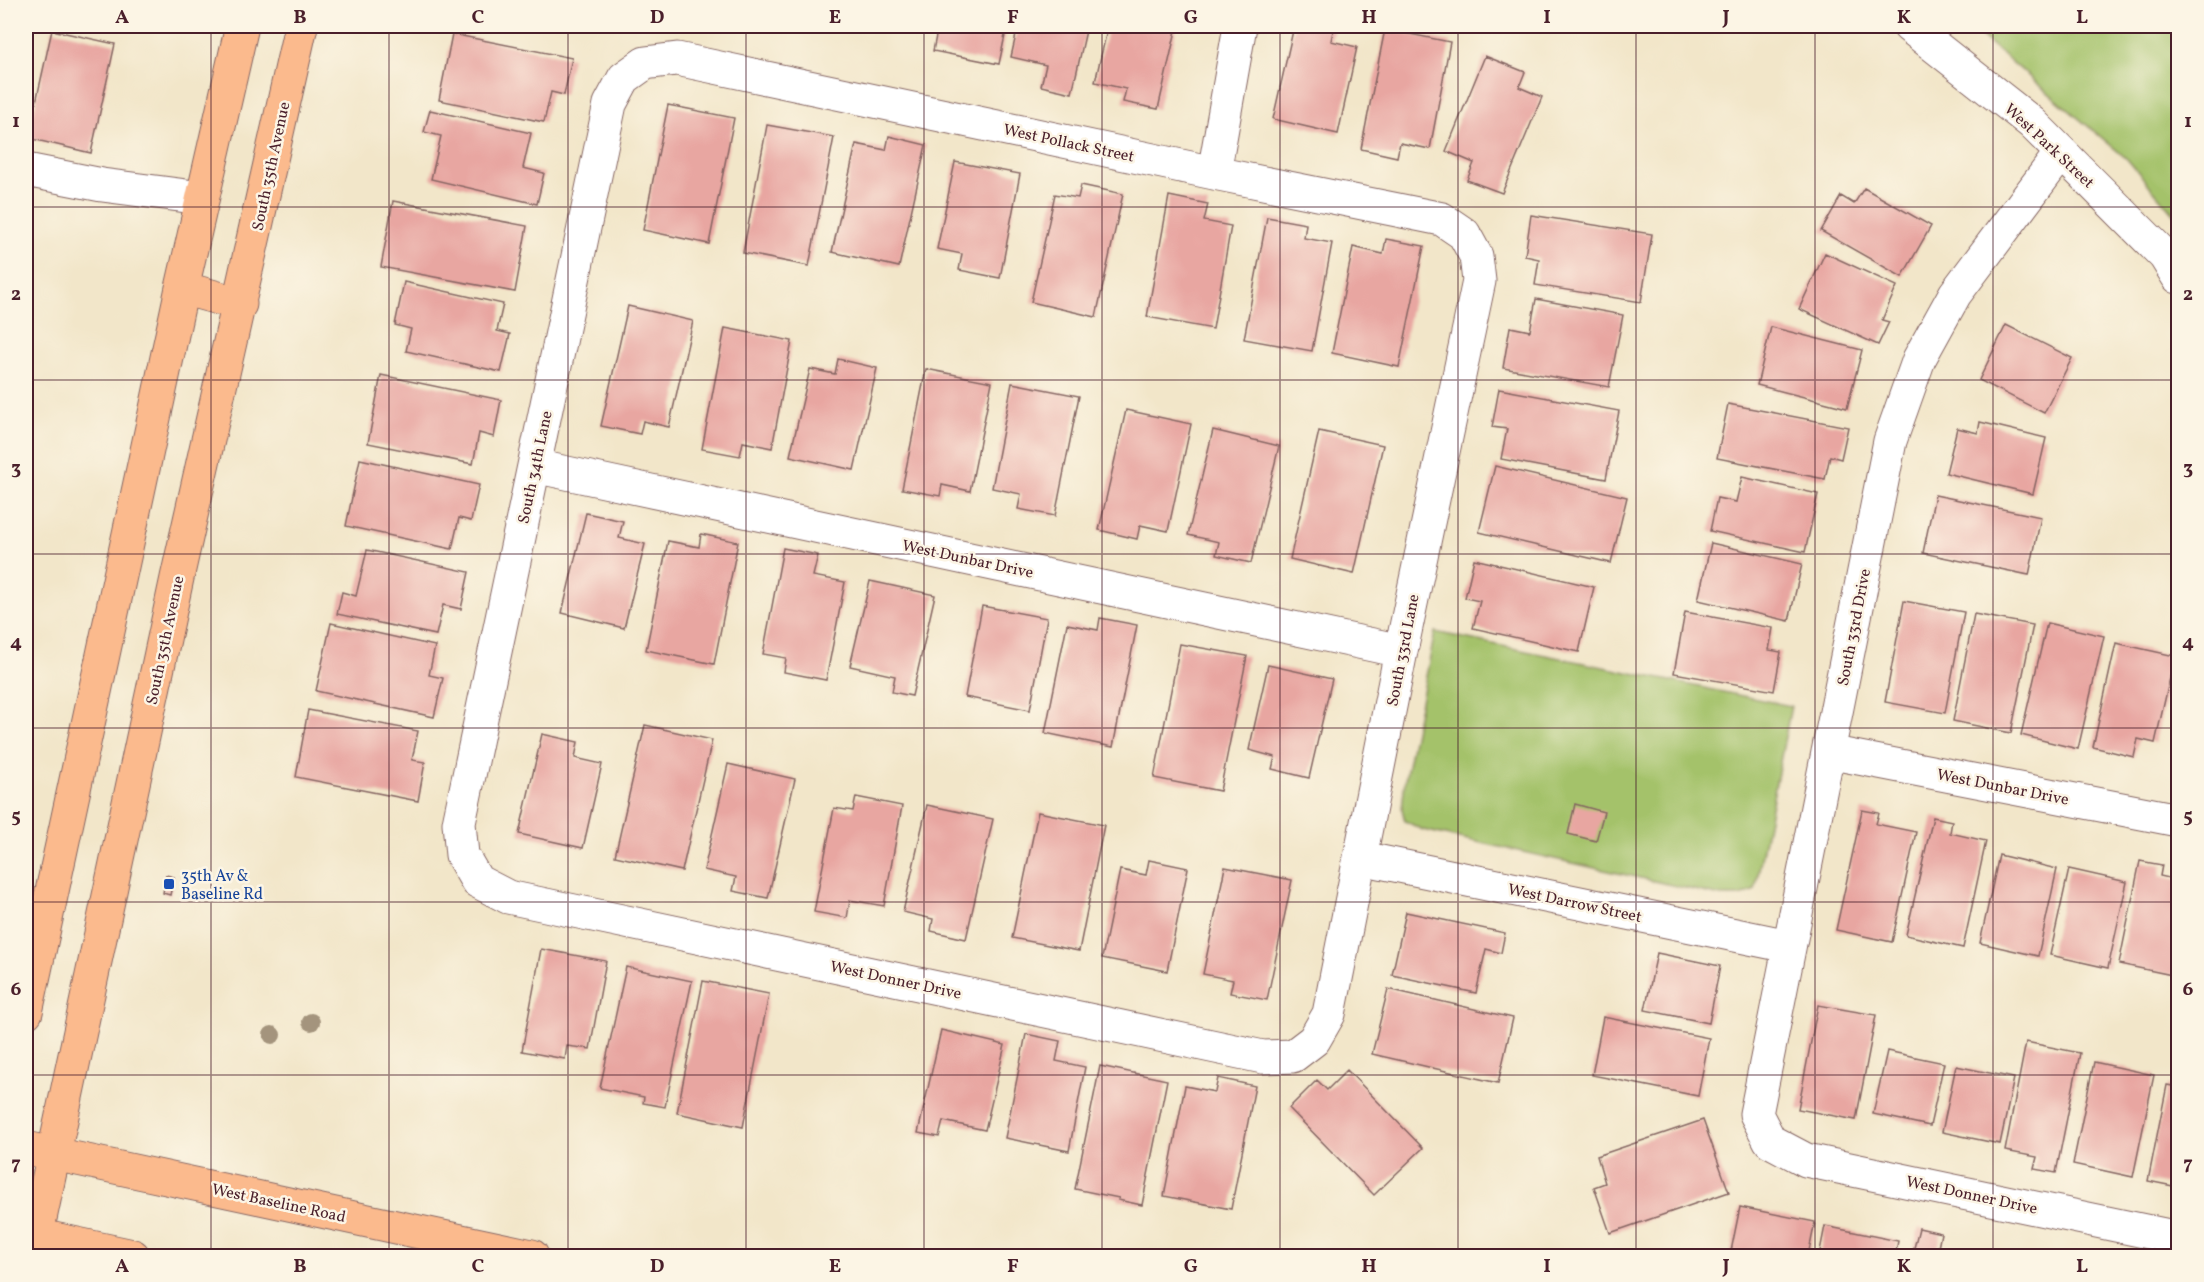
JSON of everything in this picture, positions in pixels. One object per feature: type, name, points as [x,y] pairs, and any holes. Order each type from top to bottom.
[{"type":"main road","points":[[26,1012],[182,288],[242,26]]},
{"type":"main road","name":"South 35th Avenue","points":[[31,1242],[40,1151],[177,578],[301,26]]},
{"type":"main road","points":[[182,288],[240,304]]},
{"type":"main road","name":"West Baseline Road","points":[[40,1151],[532,1257]]},
{"type":"main road","points":[[31,1242],[133,1257]]},
{"type":"street","points":[[1214,173],[1240,26]]},
{"type":"street","name":"West Park Street","points":[[1909,26],[2032,123],[2165,256],[2178,277]]},
{"type":"street","name":"West Pollack Street","points":[[645,63],[677,59],[1442,219],[1464,234],[1476,256]]},
{"type":"street","name":"South 34th Lane","points":[[477,881],[462,855],[459,823],[610,104],[624,78],[645,63]]},
{"type":"street","name":"South 33rd Drive","points":[[1770,1142],[1756,1114],[1890,441],[1919,359],[1955,294],[2061,153]]},
{"type":"street","points":[[26,170],[102,185],[202,198]]},
{"type":"street","name":"South 33rd Lane","points":[[1314,1040],[1329,1014],[1401,651],[1479,281],[1476,256]]},
{"type":"street","name":"West Dunbar Drive","points":[[534,466],[1401,651]]},
{"type":"street","name":"West Dunbar Drive","points":[[1828,752],[2178,820]]},
{"type":"street","name":"West Darrow Street","points":[[1361,858],[1789,946]]},
{"type":"street","name":"West Donner Drive","points":[[477,881],[508,897],[1263,1057],[1293,1056],[1314,1040]]},
{"type":"street","name":"West Donner Drive","points":[[1770,1142],[1806,1160],[2178,1238]]},
{"type":"green space","points":[[1969,26],[2178,26],[2178,219],[2127,159]]},
{"type":"green space","points":[[1435,632],[1791,706],[1755,890],[1741,896],[1721,896],[1423,830],[1405,821],[1402,809],[1405,780]]},
{"type":"building","points":[[938,26],[1007,26],[999,64],[933,51]]},
{"type":"building","points":[[1018,26],[1087,26],[1072,93],[1041,86],[1046,65],[1011,57]]},
{"type":"building","points":[[1108,26],[1177,26],[1158,109],[1123,102],[1126,89],[1095,82]]},
{"type":"building","points":[[1294,26],[1334,26],[1331,41],[1357,47],[1338,134],[1273,119]]},
{"type":"building","points":[[1385,29],[1450,42],[1430,149],[1400,143],[1397,157],[1361,149]]},
{"type":"building","points":[[52,30],[115,44],[91,153],[28,138]]},
{"type":"building","points":[[452,34],[572,58],[564,95],[551,92],[544,122],[439,100]]},
{"type":"building","points":[[1485,56],[1525,72],[1519,87],[1542,97],[1502,193],[1467,180],[1474,163],[1446,151]]},
{"type":"building","points":[[668,105],[734,118],[709,244],[643,230]]},
{"type":"building","points":[[430,110],[531,133],[523,168],[544,173],[537,204],[431,179],[441,136],[424,132]]},
{"type":"building","points":[[767,125],[834,137],[809,266],[743,253]]},
{"type":"building","points":[[889,136],[926,145],[899,267],[832,252],[856,144],[886,150]]},
{"type":"building","points":[[955,162],[1020,174],[1000,278],[959,270],[962,254],[937,249]]},
{"type":"building","points":[[1081,185],[1123,194],[1096,317],[1031,302],[1055,194],[1078,198]]},
{"type":"building","points":[[1864,188],[1931,226],[1902,277],[1821,231],[1841,196],[1854,204]]},
{"type":"building","points":[[1169,196],[1208,204],[1204,221],[1231,226],[1213,329],[1147,317]]},
{"type":"building","points":[[393,201],[527,226],[515,292],[381,267]]},
{"type":"building","points":[[1531,215],[1652,234],[1641,302],[1535,285],[1539,259],[1525,256]]},
{"type":"building","points":[[1267,217],[1306,224],[1304,238],[1332,243],[1312,351],[1244,339]]},
{"type":"building","points":[[1386,239],[1424,246],[1399,367],[1332,353],[1353,247],[1383,254]]},
{"type":"building","points":[[1825,253],[1897,286],[1882,320],[1889,322],[1878,345],[1799,309]]},
{"type":"building","points":[[404,282],[503,304],[497,331],[510,334],[501,372],[406,351],[411,329],[395,325]]},
{"type":"building","points":[[1536,299],[1623,315],[1609,387],[1503,368],[1510,327],[1530,331]]},
{"type":"building","points":[[628,306],[693,321],[669,427],[643,421],[640,434],[601,426]]},
{"type":"building","points":[[2006,325],[2072,358],[2044,413],[1979,380]]},
{"type":"building","points":[[1771,327],[1862,350],[1847,408],[1757,385]]},
{"type":"building","points":[[725,328],[792,341],[772,448],[743,442],[740,456],[702,449]]},
{"type":"building","points":[[838,359],[877,368],[854,470],[790,456],[810,369],[835,374]]},
{"type":"building","points":[[926,369],[992,382],[970,491],[942,485],[940,496],[902,489]]},
{"type":"building","points":[[381,375],[501,400],[494,437],[479,433],[473,464],[368,443]]},
{"type":"building","points":[[1012,383],[1079,396],[1055,516],[1018,509],[1021,494],[992,488]]},
{"type":"building","points":[[1499,389],[1619,411],[1606,479],[1501,459],[1507,429],[1492,427]]},
{"type":"building","points":[[1728,404],[1848,427],[1841,459],[1830,456],[1825,479],[1717,458]]},
{"type":"building","points":[[1126,410],[1191,424],[1168,531],[1140,525],[1137,539],[1099,530]]},
{"type":"building","points":[[1980,422],[2046,438],[2033,494],[1946,473],[1957,428],[1978,433]]},
{"type":"building","points":[[1213,430],[1279,446],[1251,563],[1216,555],[1219,542],[1188,535]]},
{"type":"building","points":[[1319,431],[1383,445],[1354,574],[1290,559]]},
{"type":"building","points":[[360,459],[479,485],[471,521],[459,518],[452,549],[346,526]]},
{"type":"building","points":[[1495,466],[1627,497],[1611,563],[1479,532]]},
{"type":"building","points":[[1742,477],[1818,494],[1805,552],[1710,531],[1717,498],[1736,502]]},
{"type":"building","points":[[1935,495],[2041,517],[2029,575],[1923,553]]},
{"type":"building","points":[[586,513],[623,521],[619,538],[645,544],[624,628],[562,613]]},
{"type":"building","points":[[701,534],[738,542],[714,664],[646,650],[668,541],[699,547]]},
{"type":"building","points":[[1711,543],[1802,564],[1789,621],[1698,600]]},
{"type":"building","points":[[783,548],[818,555],[813,576],[845,582],[826,680],[784,672],[786,658],[763,654]]},
{"type":"building","points":[[367,550],[469,572],[461,609],[443,605],[436,635],[337,614],[342,592],[356,596]]},
{"type":"building","points":[[1474,559],[1594,587],[1579,652],[1473,628],[1480,601],[1465,598]]},
{"type":"building","points":[[870,581],[935,595],[912,696],[892,692],[895,676],[850,666]]},
{"type":"building","points":[[1904,601],[1964,612],[1945,713],[1885,702]]},
{"type":"building","points":[[982,606],[1047,618],[1030,710],[965,697]]},
{"type":"building","points":[[1685,612],[1773,628],[1769,650],[1781,652],[1774,691],[1674,673]]},
{"type":"building","points":[[1974,614],[2033,625],[2011,733],[1953,721]]},
{"type":"building","points":[[1100,618],[1137,625],[1113,747],[1045,733],[1067,624],[1098,630]]},
{"type":"building","points":[[331,623],[435,646],[429,675],[443,678],[434,717],[316,691]]},
{"type":"building","points":[[2047,623],[2104,636],[2078,749],[2021,735]]},
{"type":"building","points":[[2116,643],[2175,656],[2155,743],[2138,739],[2134,757],[2093,747]]},
{"type":"building","points":[[1180,644],[1247,656],[1220,791],[1154,778]]},
{"type":"building","points":[[1268,665],[1332,679],[1309,778],[1272,769],[1275,757],[1249,750]]},
{"type":"building","points":[[308,710],[418,731],[412,760],[425,762],[418,801],[296,777]]},
{"type":"building","points":[[645,725],[712,740],[682,871],[615,856]]},
{"type":"building","points":[[542,734],[578,742],[575,758],[602,764],[583,848],[519,834]]},
{"type":"building","points":[[728,764],[795,779],[768,898],[733,891],[736,877],[704,870]]},
{"type":"building","points":[[856,797],[902,806],[884,906],[850,900],[847,918],[814,912],[834,808],[853,811]]},
{"type":"building","points":[[1575,804],[1604,812],[1596,841],[1568,834]]},
{"type":"building","points":[[927,805],[993,819],[966,939],[931,931],[933,919],[903,912]]},
{"type":"building","points":[[1862,810],[1879,813],[1876,824],[1916,832],[1892,942],[1836,930]]},
{"type":"building","points":[[1038,812],[1104,825],[1079,951],[1012,938]]},
{"type":"building","points":[[1933,817],[1952,821],[1950,833],[1986,841],[1963,948],[1906,935]]},
{"type":"building","points":[[1999,855],[2057,869],[2038,956],[1980,943]]},
{"type":"building","points":[[1149,860],[1188,868],[1167,971],[1102,958],[1120,870],[1146,875]]},
{"type":"building","points":[[2140,861],[2162,865],[2160,876],[2178,880],[2177,976],[2119,964]]},
{"type":"building","points":[[1225,867],[1292,880],[1267,1000],[1230,993],[1233,980],[1203,974]]},
{"type":"building","points":[[2069,869],[2127,882],[2108,968],[2050,955]]},
{"type":"building","points":[[166,875],[174,877],[170,895],[163,893]]},
{"type":"building","points":[[1406,912],[1505,933],[1501,953],[1486,949],[1476,993],[1392,975]]},
{"type":"building","points":[[541,949],[606,961],[590,1049],[567,1046],[565,1059],[522,1051]]},
{"type":"building","points":[[1657,953],[1720,966],[1709,1023],[1645,1010]]},
{"type":"building","points":[[626,967],[692,981],[665,1107],[643,1103],[644,1097],[600,1088]]},
{"type":"building","points":[[703,981],[769,994],[743,1127],[677,1113]]},
{"type":"building","points":[[1388,989],[1513,1018],[1498,1083],[1372,1054]]},
{"type":"building","points":[[1818,1005],[1876,1015],[1856,1120],[1798,1109]]},
{"type":"building","points":[[1603,1017],[1709,1038],[1698,1096],[1592,1075]]},
{"type":"building","points":[[941,1030],[1005,1045],[985,1130],[943,1121],[939,1137],[918,1133]]},
{"type":"building","points":[[1026,1034],[1060,1041],[1056,1061],[1085,1067],[1069,1151],[1005,1138]]},
{"type":"building","points":[[2026,1042],[2080,1053],[2056,1173],[2034,1169],[2037,1157],[2005,1151]]},
{"type":"building","points":[[1887,1051],[1944,1063],[1930,1126],[1873,1114]]},
{"type":"building","points":[[2094,1062],[2154,1075],[2133,1177],[2073,1164]]},
{"type":"building","points":[[1100,1066],[1167,1080],[1142,1205],[1075,1189]]},
{"type":"building","points":[[1956,1066],[2014,1078],[2000,1144],[1942,1132]]},
{"type":"building","points":[[1347,1070],[1423,1148],[1374,1195],[1289,1108],[1317,1080],[1327,1090]]},
{"type":"building","points":[[1218,1078],[1255,1086],[1231,1209],[1164,1196],[1185,1086],[1215,1092]]},
{"type":"building","points":[[2167,1085],[2178,1087],[2178,1187],[2148,1181]]},
{"type":"building","points":[[1703,1120],[1729,1192],[1610,1233],[1594,1187],[1605,1183],[1597,1156]]},
{"type":"building","points":[[1740,1207],[1815,1222],[1808,1256],[1730,1256]]},
{"type":"building","points":[[1825,1226],[1898,1241],[1895,1256],[1819,1256]]},
{"type":"building","points":[[1919,1228],[1941,1233],[1938,1248],[1970,1256],[1912,1256]]},
{"type":"place","name":"35th Av & Baseline Rd","points":[[169,884]]}]
